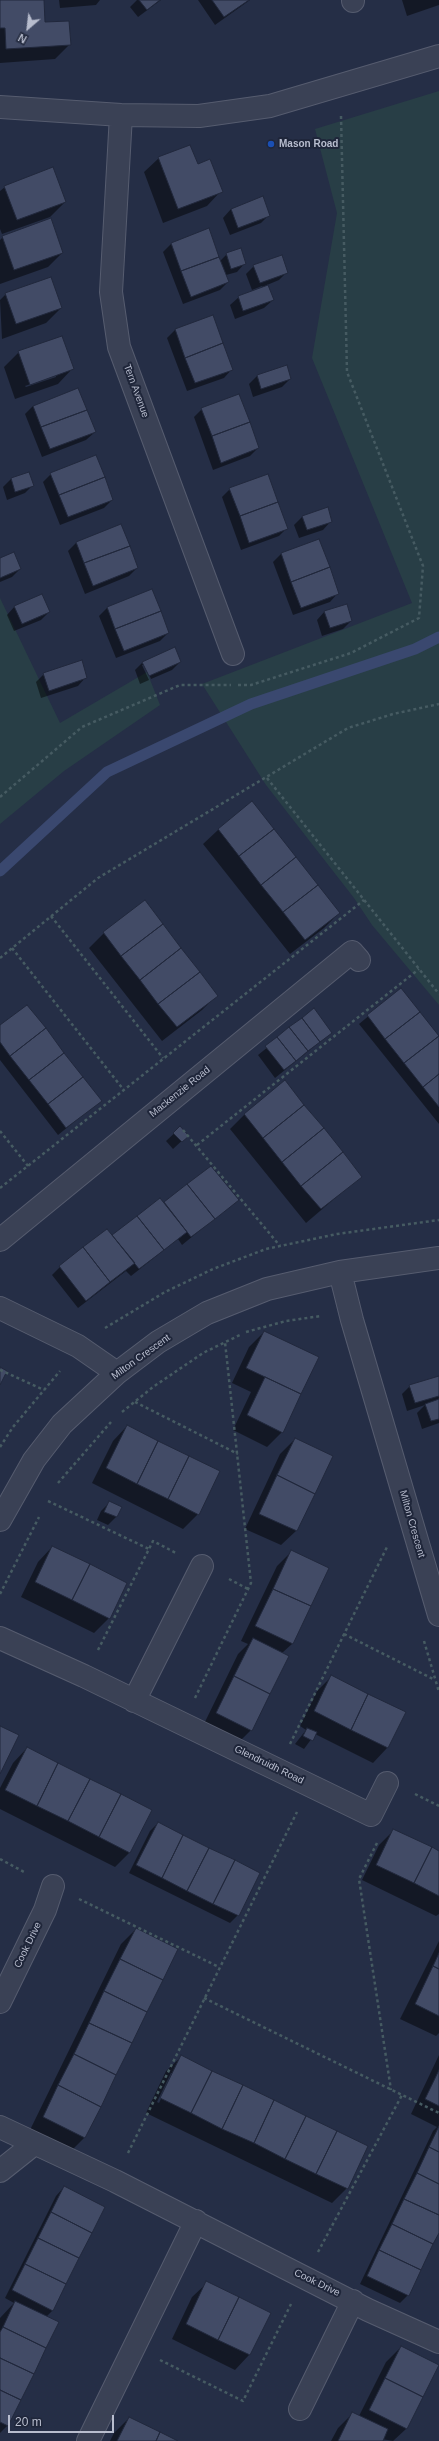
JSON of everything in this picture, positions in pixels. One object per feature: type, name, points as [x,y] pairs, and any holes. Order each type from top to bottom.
[{"type":"street","points":[[0,107],[121,115],[207,115],[270,106],[340,87],[439,56]]},
{"type":"street","name":"Tern Avenue","points":[[121,115],[111,292],[120,347],[233,654]]},
{"type":"street","name":"Mackenzie Road","points":[[0,1240],[352,952],[359,960]]},
{"type":"street","name":"Milton Crescent","points":[[0,1520],[34,1460],[62,1424],[116,1373],[158,1342],[207,1313],[268,1289],[340,1272],[439,1258]]},
{"type":"street","name":"Milton Crescent","points":[[340,1272],[352,1320],[439,1615]]},
{"type":"street","points":[[0,1308],[78,1346],[116,1373]]},
{"type":"street","points":[[134,1700],[202,1566]]},
{"type":"street","name":"Glendruidh Road","points":[[0,1638],[84,1676],[371,1815],[386,1783]]},
{"type":"street","name":"Cook Drive","points":[[0,2002],[44,1910],[53,1886]]},
{"type":"street","name":"Cook Drive","points":[[0,2127],[115,2181],[353,2301],[439,2342]]},
{"type":"street","points":[[0,2171],[34,2144]]},
{"type":"street","points":[[88,2441],[196,2221]]},
{"type":"street","points":[[300,2409],[353,2301]]},
{"type":"path","points":[[0,797],[82,727],[180,685],[251,685],[351,653],[419,618],[423,566],[347,372],[340,87]]},
{"type":"path","points":[[0,958],[98,878],[267,778],[348,728],[393,714],[439,704]]},
{"type":"path","points":[[267,778],[439,994]]},
{"type":"path","points":[[0,1188],[123,1089],[364,900]]},
{"type":"path","points":[[51,916],[163,1058]]},
{"type":"path","points":[[12,948],[123,1089]]},
{"type":"path","points":[[197,1145],[419,969]]},
{"type":"path","points":[[162,1107],[197,1145],[280,1246]]},
{"type":"path","points":[[0,1131],[28,1166]]},
{"type":"path","points":[[54,1488],[79,1456],[116,1417],[153,1387],[197,1357],[245,1332],[286,1321],[321,1316],[323,1322]]},
{"type":"path","points":[[182,1723],[251,1583],[225,1342]]},
{"type":"path","points":[[0,1370],[44,1390]]},
{"type":"path","points":[[0,1448],[13,1427],[58,1373]]},
{"type":"path","points":[[135,1402],[238,1454]]},
{"type":"path","points":[[44,1506],[51,1494]]},
{"type":"path","points":[[48,1501],[149,1549]]},
{"type":"path","points":[[0,1594],[42,1512]]},
{"type":"path","points":[[84,1676],[153,1541],[248,1589]]},
{"type":"path","points":[[277,1769],[387,1546]]},
{"type":"path","points":[[344,1634],[435,1680]]},
{"type":"path","points":[[423,1636],[439,1692]]},
{"type":"path","points":[[115,2181],[219,1967],[311,1786]]},
{"type":"path","points":[[411,1792],[439,1806]]},
{"type":"path","points":[[380,1837],[359,1879],[391,2090]]},
{"type":"path","points":[[0,1859],[219,1967]]},
{"type":"path","points":[[204,1998],[439,2113]]},
{"type":"path","points":[[135,2347],[243,2401],[305,2277],[402,2095]]},
{"type":"shaded area","points":[[439,91],[439,1005],[372,925],[354,898],[266,785],[202,684],[412,603],[312,358],[337,213],[315,129]]},
{"type":"shaded area","points":[[0,598],[60,723],[147,672],[160,705],[64,771],[0,824]]},
{"type":"building","points":[[0,0],[44,0],[45,22],[69,21],[71,45],[6,49],[5,28],[0,28]]},
{"type":"building","points":[[139,0],[160,0],[147,10]]},
{"type":"building","points":[[212,0],[249,0],[224,17]]},
{"type":"building","points":[[190,145],[198,164],[210,159],[223,192],[178,209],[158,157]]},
{"type":"building","points":[[53,167],[66,202],[17,220],[4,186]]},
{"type":"building","points":[[263,196],[270,216],[238,228],[231,209]]},
{"type":"building","points":[[51,218],[63,253],[14,270],[2,236]]},
{"type":"building","points":[[209,228],[219,257],[181,271],[171,243]]},
{"type":"building","points":[[241,248],[246,264],[231,269],[226,253]]},
{"type":"building","points":[[282,255],[288,273],[260,283],[253,265]]},
{"type":"building","points":[[219,257],[229,282],[191,297],[181,271]]},
{"type":"building","points":[[51,277],[62,308],[16,324],[5,293]]},
{"type":"building","points":[[268,285],[274,300],[243,311],[238,296]]},
{"type":"building","points":[[213,315],[223,343],[185,358],[175,329]]},
{"type":"building","points":[[62,336],[74,369],[30,385],[18,351]]},
{"type":"building","points":[[223,343],[233,370],[195,383],[185,358]]},
{"type":"building","points":[[287,365],[291,379],[261,389],[257,375]]},
{"type":"building","points":[[78,388],[87,410],[41,427],[33,406]]},
{"type":"building","points":[[239,394],[250,422],[212,436],[201,408]]},
{"type":"building","points":[[87,410],[96,432],[50,449],[41,427]]},
{"type":"building","points":[[250,422],[259,448],[221,463],[212,436]]},
{"type":"building","points":[[96,455],[105,477],[59,495],[50,473]]},
{"type":"building","points":[[29,472],[34,486],[15,492],[11,478]]},
{"type":"building","points":[[268,474],[278,502],[240,516],[229,488]]},
{"type":"building","points":[[105,477],[113,500],[68,517],[59,495]]},
{"type":"building","points":[[278,502],[288,529],[249,543],[240,516]]},
{"type":"building","points":[[328,507],[332,522],[307,530],[302,516]]},
{"type":"building","points":[[121,524],[130,546],[84,563],[76,542]]},
{"type":"building","points":[[319,539],[330,567],[291,582],[281,553]]},
{"type":"building","points":[[130,546],[138,568],[93,586],[84,563]]},
{"type":"building","points":[[14,552],[21,569],[0,578],[0,558]]},
{"type":"building","points":[[330,567],[339,594],[301,608],[291,582]]},
{"type":"building","points":[[152,589],[161,611],[115,629],[107,607]]},
{"type":"building","points":[[42,594],[50,612],[22,624],[14,606]]},
{"type":"building","points":[[347,604],[352,621],[330,628],[324,611]]},
{"type":"building","points":[[161,611],[169,633],[124,651],[115,629]]},
{"type":"building","points":[[175,647],[181,662],[149,676],[142,662]]},
{"type":"building","points":[[82,660],[87,678],[49,691],[43,673]]},
{"type":"building","points":[[252,801],[274,829],[239,856],[218,829]]},
{"type":"building","points":[[274,829],[296,857],[261,885],[239,856]]},
{"type":"building","points":[[296,857],[318,885],[283,912],[261,885]]},
{"type":"building","points":[[318,885],[340,913],[305,940],[283,912]]},
{"type":"building","points":[[145,900],[163,924],[121,956],[103,932]]},
{"type":"building","points":[[163,924],[181,948],[140,980],[121,956]]},
{"type":"building","points":[[181,948],[200,972],[158,1004],[140,980]]},
{"type":"building","points":[[200,972],[218,996],[177,1027],[158,1004]]},
{"type":"building","points":[[401,988],[420,1012],[385,1039],[367,1015]]},
{"type":"building","points":[[27,1005],[46,1028],[10,1056],[0,1042],[0,1025]]},
{"type":"building","points":[[314,1008],[332,1033],[320,1042],[302,1018]]},
{"type":"building","points":[[420,1012],[439,1036],[404,1063],[385,1039]]},
{"type":"building","points":[[302,1018],[320,1042],[308,1051],[289,1027]]},
{"type":"building","points":[[289,1027],[308,1051],[296,1061],[277,1037]]},
{"type":"building","points":[[46,1028],[64,1053],[29,1080],[10,1056]]},
{"type":"building","points":[[439,1036],[439,1074],[423,1087],[404,1063]]},
{"type":"building","points":[[277,1037],[296,1061],[284,1070],[265,1046]]},
{"type":"building","points":[[64,1053],[83,1077],[48,1104],[29,1080]]},
{"type":"building","points":[[439,1074],[439,1107],[423,1087]]},
{"type":"building","points":[[83,1077],[102,1101],[66,1128],[48,1104]]},
{"type":"building","points":[[285,1080],[304,1105],[263,1138],[244,1114]]},
{"type":"building","points":[[304,1105],[324,1128],[282,1162],[263,1138]]},
{"type":"building","points":[[180,1126],[189,1136],[182,1142],[173,1133]]},
{"type":"building","points":[[324,1128],[343,1152],[301,1186],[282,1162]]},
{"type":"building","points":[[343,1152],[362,1177],[321,1209],[301,1186]]},
{"type":"building","points":[[211,1166],[239,1200],[215,1219],[187,1184]]},
{"type":"building","points":[[187,1184],[215,1219],[191,1237],[164,1202]]},
{"type":"building","points":[[160,1198],[187,1232],[164,1250],[137,1216]]},
{"type":"building","points":[[137,1216],[164,1250],[139,1269],[112,1235]]},
{"type":"building","points":[[107,1229],[135,1263],[110,1282],[83,1247]]},
{"type":"building","points":[[83,1247],[110,1282],[86,1301],[59,1266]]},
{"type":"building","points":[[264,1331],[319,1357],[301,1394],[246,1368]]},
{"type":"building","points":[[0,1367],[7,1371],[0,1385]]},
{"type":"building","points":[[439,1376],[439,1396],[415,1403],[409,1385]]},
{"type":"building","points":[[265,1377],[301,1394],[283,1433],[247,1415]]},
{"type":"building","points":[[439,1399],[439,1419],[431,1421],[425,1404]]},
{"type":"building","points":[[127,1425],[158,1441],[137,1484],[106,1468]]},
{"type":"building","points":[[295,1438],[333,1456],[315,1494],[277,1475]]},
{"type":"building","points":[[158,1441],[189,1456],[168,1499],[137,1484]]},
{"type":"building","points":[[189,1456],[220,1471],[199,1515],[168,1499]]},
{"type":"building","points":[[277,1475],[315,1494],[297,1531],[259,1514]]},
{"type":"building","points":[[109,1501],[122,1507],[117,1517],[104,1512]]},
{"type":"building","points":[[52,1546],[90,1564],[72,1600],[35,1582]]},
{"type":"building","points":[[291,1550],[329,1568],[311,1606],[273,1589]]},
{"type":"building","points":[[90,1564],[127,1583],[110,1619],[72,1600]]},
{"type":"building","points":[[273,1589],[311,1606],[293,1644],[255,1626]]},
{"type":"building","points":[[253,1638],[289,1656],[270,1694],[234,1676]]},
{"type":"building","points":[[331,1675],[368,1694],[351,1730],[314,1711]]},
{"type":"building","points":[[234,1676],[270,1694],[252,1731],[216,1713]]},
{"type":"building","points":[[368,1694],[406,1712],[388,1748],[351,1730]]},
{"type":"building","points":[[0,1726],[19,1735],[0,1774]]},
{"type":"building","points":[[307,1728],[317,1732],[313,1741],[303,1736]]},
{"type":"building","points":[[27,1747],[58,1763],[37,1806],[5,1790]]},
{"type":"building","points":[[58,1763],[90,1779],[68,1821],[37,1806]]},
{"type":"building","points":[[90,1779],[121,1794],[99,1837],[68,1821]]},
{"type":"building","points":[[121,1794],[152,1810],[130,1853],[99,1837]]},
{"type":"building","points":[[158,1822],[183,1835],[162,1878],[136,1865]]},
{"type":"building","points":[[393,1829],[432,1847],[414,1883],[376,1865]]},
{"type":"building","points":[[183,1835],[209,1848],[187,1891],[162,1878]]},
{"type":"building","points":[[432,1847],[439,1851],[439,1896],[414,1883]]},
{"type":"building","points":[[209,1848],[235,1860],[213,1904],[187,1891]]},
{"type":"building","points":[[235,1860],[260,1873],[239,1916],[213,1904]]},
{"type":"building","points":[[136,1928],[178,1949],[163,1980],[120,1959]]},
{"type":"building","points":[[439,1953],[439,1969],[433,1966]]},
{"type":"building","points":[[120,1959],[163,1980],[147,2012],[104,1991]]},
{"type":"building","points":[[433,1966],[439,1969],[439,2016],[415,2004]]},
{"type":"building","points":[[104,1991],[147,2012],[132,2043],[89,2023]]},
{"type":"building","points":[[89,2023],[132,2043],[116,2075],[74,2054]]},
{"type":"building","points":[[74,2054],[116,2075],[101,2107],[58,2085]]},
{"type":"building","points":[[181,2055],[212,2071],[191,2113],[160,2098]]},
{"type":"building","points":[[439,2070],[439,2106],[425,2099]]},
{"type":"building","points":[[212,2071],[243,2085],[222,2129],[191,2113]]},
{"type":"building","points":[[58,2085],[101,2107],[85,2138],[43,2117]]},
{"type":"building","points":[[243,2085],[274,2100],[254,2143],[222,2129]]},
{"type":"building","points":[[274,2100],[306,2116],[285,2159],[254,2143]]},
{"type":"building","points":[[306,2116],[337,2131],[316,2174],[285,2159]]},
{"type":"building","points":[[439,2126],[439,2152],[429,2147]]},
{"type":"building","points":[[337,2131],[368,2146],[348,2189],[316,2174]]},
{"type":"building","points":[[429,2147],[439,2152],[439,2184],[417,2173]]},
{"type":"building","points":[[417,2173],[439,2184],[439,2215],[404,2199]]},
{"type":"building","points":[[64,2186],[105,2207],[92,2233],[51,2212]]},
{"type":"building","points":[[404,2199],[439,2215],[439,2233],[433,2244],[392,2224]]},
{"type":"building","points":[[51,2212],[92,2233],[79,2258],[38,2238]]},
{"type":"building","points":[[392,2224],[433,2244],[421,2270],[379,2250]]},
{"type":"building","points":[[38,2238],[79,2258],[66,2284],[25,2264]]},
{"type":"building","points":[[379,2250],[421,2270],[409,2296],[367,2276]]},
{"type":"building","points":[[25,2264],[66,2284],[53,2311],[12,2290]]},
{"type":"building","points":[[206,2281],[239,2297],[218,2340],[186,2324]]},
{"type":"building","points":[[239,2297],[271,2313],[250,2355],[218,2340]]},
{"type":"building","points":[[15,2301],[59,2322],[46,2348],[3,2327]]},
{"type":"building","points":[[3,2327],[46,2348],[34,2374],[0,2358],[0,2332]]},
{"type":"building","points":[[401,2346],[439,2365],[423,2397],[385,2378]]},
{"type":"building","points":[[0,2358],[34,2374],[21,2400],[0,2390]]},
{"type":"building","points":[[385,2378],[423,2397],[407,2429],[369,2410]]},
{"type":"building","points":[[0,2390],[21,2400],[8,2426],[0,2422]]},
{"type":"building","points":[[352,2412],[388,2429],[383,2441],[338,2441]]},
{"type":"building","points":[[129,2417],[160,2432],[156,2441],[117,2441]]},
{"type":"building","points":[[160,2432],[178,2441],[156,2441]]},
{"type":"waterway","points":[[0,871],[107,772],[251,704],[415,649],[439,637]]},
{"type":"place","name":"Mason Road","points":[[271,144]]}]
